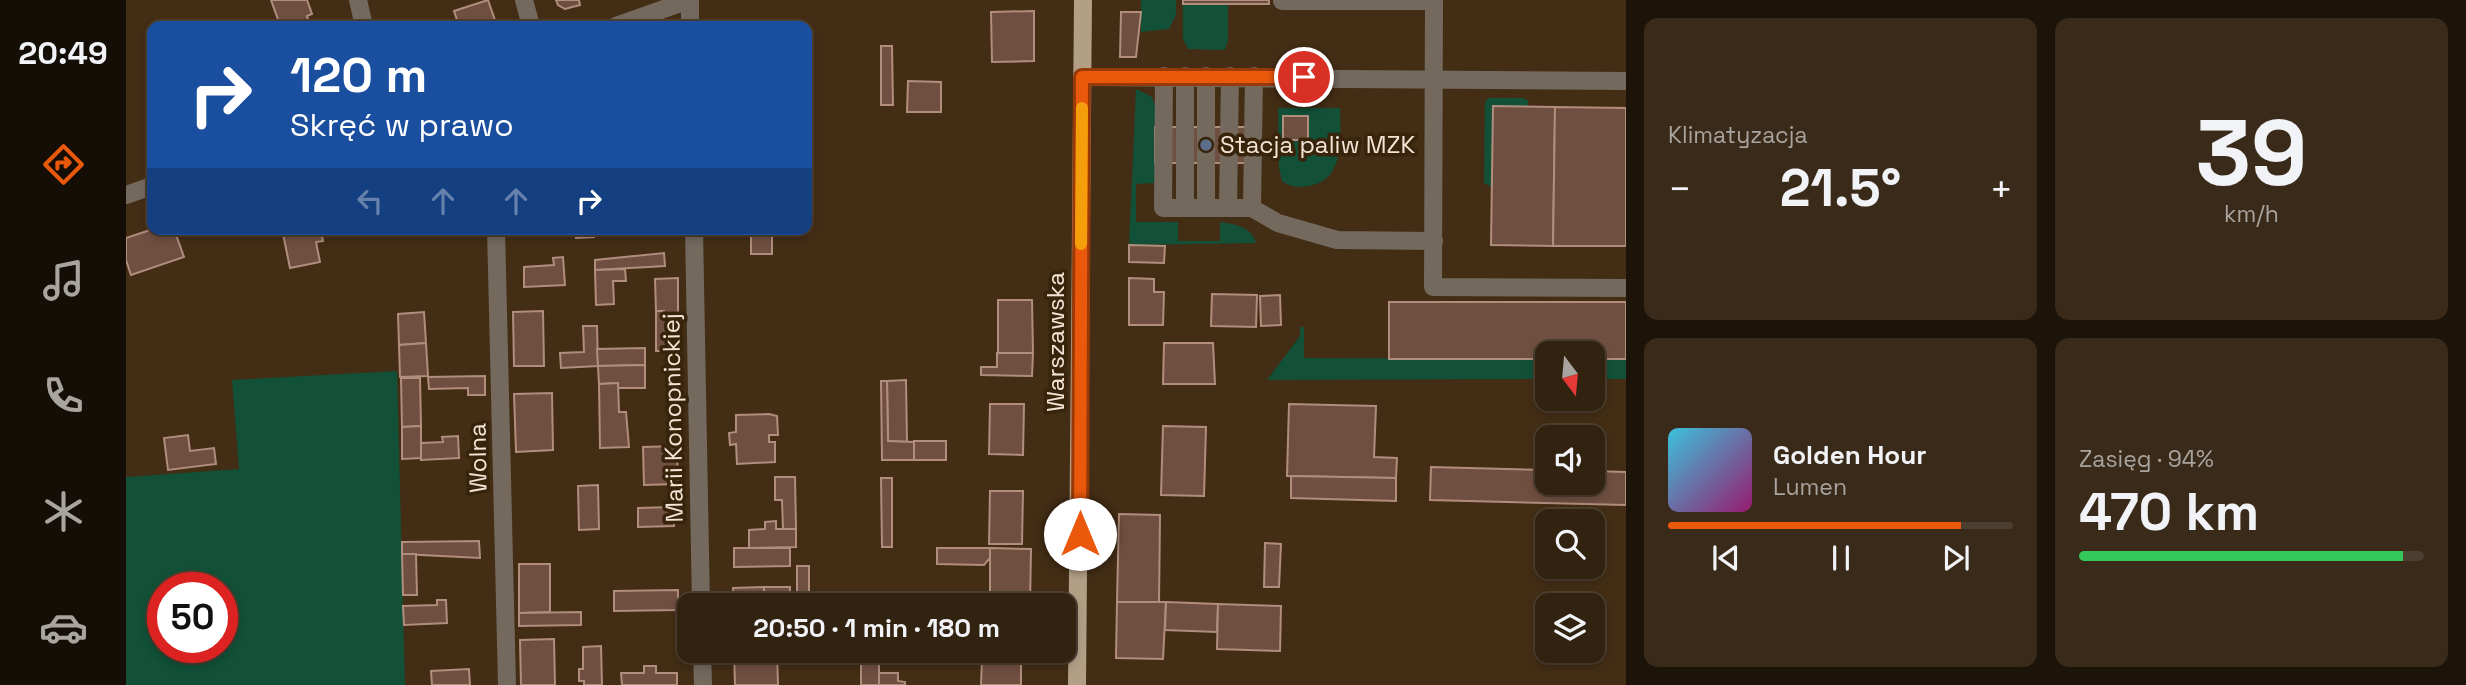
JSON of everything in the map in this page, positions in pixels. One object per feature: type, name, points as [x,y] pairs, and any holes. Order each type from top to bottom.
[{"type":"main road","name":"Warszawska","points":[[1077,685],[1083,0]]},
{"type":"street","points":[[358,0],[363,21]]},
{"type":"street","points":[[524,0],[530,21]]},
{"type":"street","points":[[630,21],[690,0],[690,21]]},
{"type":"street","points":[[1282,1],[1434,1],[1433,287],[1626,288]]},
{"type":"street","points":[[1164,76],[1163,208],[1252,208],[1278,223],[1337,240],[1434,241]]},
{"type":"street","points":[[1185,76],[1185,208]]},
{"type":"street","points":[[1206,76],[1206,208]]},
{"type":"street","points":[[1228,208],[1230,76]]},
{"type":"street","points":[[1082,77],[1254,76],[1626,81]]},
{"type":"street","points":[[1252,208],[1254,76]]},
{"type":"street","points":[[126,195],[147,188]]},
{"type":"street","name":"Wolna","points":[[496,235],[507,685]]},
{"type":"street","name":"Marii Konopnickiej","points":[[694,235],[701,593]]},
{"type":"street","points":[[702,663],[703,685]]},
{"type":"green space","points":[[1141,0],[1176,0],[1176,15],[1169,29],[1141,32]]},
{"type":"green space","points":[[1183,4],[1228,4],[1228,41],[1225,50],[1188,49],[1183,39]]},
{"type":"green space","points":[[1136,89],[1152,97],[1155,106],[1155,183],[1136,184],[1136,222],[1178,222],[1178,241],[1220,241],[1220,222],[1226,223],[1247,230],[1256,243],[1129,245]]},
{"type":"green space","points":[[1489,98],[1524,98],[1528,101],[1528,107],[1493,107],[1492,187],[1484,183],[1485,102]]},
{"type":"green space","points":[[1278,108],[1340,108],[1338,156],[1329,176],[1320,182],[1297,187],[1282,181],[1279,168]]},
{"type":"green space","points":[[1300,327],[1304,327],[1304,358],[1535,359],[1535,379],[1267,380],[1300,336]]},
{"type":"green space","points":[[1605,359],[1626,359],[1626,379],[1605,379]]},
{"type":"green space","points":[[397,371],[405,685],[126,685],[126,477],[239,469],[232,380]]},
{"type":"building","points":[[271,0],[307,0],[312,14],[307,16],[308,21],[279,21]]},
{"type":"building","points":[[488,0],[495,21],[457,21],[454,11]]},
{"type":"building","points":[[556,0],[579,0],[580,5],[565,9],[558,5]]},
{"type":"building","points":[[1183,0],[1269,0],[1269,4],[1183,4]]},
{"type":"building","points":[[1034,11],[1034,61],[992,62],[991,12]]},
{"type":"building","points":[[1121,12],[1141,12],[1136,57],[1120,57]]},
{"type":"building","points":[[881,46],[892,46],[893,105],[881,105]]},
{"type":"building","points":[[908,81],[941,82],[941,112],[907,112]]},
{"type":"building","points":[[1493,106],[1555,107],[1553,246],[1491,245]]},
{"type":"building","points":[[1555,107],[1626,108],[1626,246],[1553,246]]},
{"type":"building","points":[[1283,116],[1308,116],[1308,140],[1283,140]]},
{"type":"building","points":[[1155,127],[1258,127],[1258,163],[1155,163]]},
{"type":"building","points":[[147,231],[147,235],[176,235],[184,257],[131,275],[126,260],[126,238]]},
{"type":"building","points":[[283,235],[322,235],[323,241],[316,242],[320,262],[290,268]]},
{"type":"building","points":[[576,235],[594,235],[594,237],[576,238]]},
{"type":"building","points":[[751,235],[772,235],[772,254],[751,254]]},
{"type":"building","points":[[1129,245],[1165,246],[1164,263],[1129,262]]},
{"type":"building","points":[[664,253],[665,266],[595,270],[595,260]]},
{"type":"building","points":[[563,257],[565,285],[524,287],[524,267],[554,265],[553,258]]},
{"type":"building","points":[[625,269],[626,281],[613,281],[614,304],[596,305],[595,270]]},
{"type":"building","points":[[678,278],[678,318],[670,318],[670,314],[656,311],[655,279]]},
{"type":"building","points":[[1129,278],[1154,279],[1154,292],[1164,292],[1163,325],[1129,325]]},
{"type":"building","points":[[1212,294],[1257,295],[1256,327],[1211,326]]},
{"type":"building","points":[[1280,295],[1281,325],[1261,326],[1260,296]]},
{"type":"building","points":[[998,300],[1032,300],[1033,353],[998,353]]},
{"type":"building","points":[[1389,302],[1626,302],[1626,359],[1605,359],[1605,341],[1535,341],[1535,359],[1389,359]]},
{"type":"building","points":[[543,311],[544,366],[514,366],[513,312]]},
{"type":"building","points":[[656,311],[670,314],[670,318],[678,318],[679,351],[656,351]]},
{"type":"building","points":[[424,312],[426,343],[399,345],[398,314]]},
{"type":"building","points":[[583,326],[597,326],[598,366],[561,368],[560,353],[584,352]]},
{"type":"building","points":[[426,343],[428,376],[400,377],[399,345]]},
{"type":"building","points":[[1164,343],[1213,343],[1215,384],[1163,384]]},
{"type":"building","points":[[645,348],[645,365],[598,366],[597,349]]},
{"type":"building","points":[[997,353],[1033,353],[1032,376],[981,375],[981,367],[997,367]]},
{"type":"building","points":[[645,365],[645,388],[618,388],[618,383],[599,384],[598,366]]},
{"type":"building","points":[[485,376],[485,395],[468,395],[468,388],[429,389],[428,377]]},
{"type":"building","points":[[401,378],[420,378],[421,426],[402,427]]},
{"type":"building","points":[[906,380],[907,442],[888,441],[887,381]]},
{"type":"building","points":[[881,381],[887,381],[888,441],[914,442],[914,460],[882,460]]},
{"type":"building","points":[[618,383],[619,412],[626,412],[629,447],[600,448],[599,384]]},
{"type":"building","points":[[552,393],[553,450],[516,452],[514,394]]},
{"type":"building","points":[[990,404],[1024,404],[1023,455],[989,454]]},
{"type":"building","points":[[1289,404],[1376,406],[1374,457],[1397,458],[1396,478],[1287,476]]},
{"type":"building","points":[[736,415],[777,416],[778,435],[769,435],[769,442],[775,442],[775,462],[737,464],[736,444],[730,445],[729,433],[736,432]]},
{"type":"building","points":[[421,426],[421,458],[402,459],[402,427]]},
{"type":"building","points":[[1163,426],[1206,427],[1204,496],[1161,495]]},
{"type":"building","points":[[188,435],[190,451],[214,448],[216,464],[168,470],[164,438]]},
{"type":"building","points":[[458,436],[459,458],[421,460],[421,443],[443,442],[442,437]]},
{"type":"building","points":[[914,441],[946,441],[946,460],[914,460]]},
{"type":"building","points":[[677,446],[678,484],[644,485],[643,447]]},
{"type":"building","points":[[1431,467],[1535,470],[1535,495],[1605,495],[1605,471],[1626,472],[1626,505],[1430,500]]},
{"type":"building","points":[[1291,476],[1396,478],[1396,501],[1291,498]]},
{"type":"building","points":[[775,477],[795,477],[796,529],[783,529],[782,500],[775,500]]},
{"type":"building","points":[[881,478],[892,478],[892,547],[882,547]]},
{"type":"building","points":[[598,485],[599,529],[579,530],[578,486]]},
{"type":"building","points":[[990,491],[1023,491],[1022,544],[989,544]]},
{"type":"building","points":[[673,507],[674,526],[638,527],[638,508]]},
{"type":"building","points":[[1119,514],[1160,515],[1159,603],[1117,602]]},
{"type":"building","points":[[776,521],[776,529],[796,529],[796,547],[749,548],[749,530],[765,529],[765,522]]},
{"type":"building","points":[[479,541],[480,558],[402,554],[402,542]]},
{"type":"building","points":[[1265,543],[1281,544],[1279,587],[1264,587]]},
{"type":"building","points":[[734,548],[790,548],[790,566],[734,567]]},
{"type":"building","points":[[937,548],[990,548],[990,558],[984,565],[937,564]]},
{"type":"building","points":[[990,548],[1031,549],[1030,593],[990,593]]},
{"type":"building","points":[[402,554],[416,554],[417,595],[403,595]]},
{"type":"building","points":[[519,564],[550,564],[550,612],[519,613]]},
{"type":"building","points":[[797,566],[809,566],[809,593],[797,593]]},
{"type":"building","points":[[764,587],[790,587],[790,593],[764,593]]},
{"type":"building","points":[[764,587],[764,593],[733,593],[733,588]]},
{"type":"building","points":[[678,590],[677,610],[614,611],[614,591]]},
{"type":"building","points":[[437,600],[446,600],[447,623],[404,625],[403,606],[437,605]]},
{"type":"building","points":[[1117,602],[1166,602],[1163,659],[1116,658]]},
{"type":"building","points":[[1166,602],[1218,604],[1217,632],[1165,630]]},
{"type":"building","points":[[1218,604],[1281,606],[1280,651],[1217,649]]},
{"type":"building","points":[[581,612],[581,625],[519,626],[519,613]]},
{"type":"building","points":[[554,639],[555,685],[521,685],[520,640]]},
{"type":"building","points":[[601,646],[602,685],[584,685],[584,681],[579,681],[579,669],[583,669],[583,647]]},
{"type":"building","points":[[734,663],[777,663],[778,685],[735,685]]},
{"type":"building","points":[[861,663],[879,663],[879,685],[861,685]]},
{"type":"building","points":[[982,663],[1021,663],[1021,685],[981,685]]},
{"type":"building","points":[[644,666],[656,666],[656,673],[677,673],[677,685],[622,685],[621,673],[644,673]]},
{"type":"building","points":[[469,669],[470,685],[432,685],[431,671]]},
{"type":"building","points":[[879,673],[898,673],[898,681],[905,682],[905,685],[879,685]]},
{"type":"slow traffic","points":[[1081,244],[1082,108]]},
{"type":"place","name":"Stacja paliw MZK","points":[[1206,145]]},
{"type":"route","points":[[1080,534],[1082,77],[1304,77]]}]
